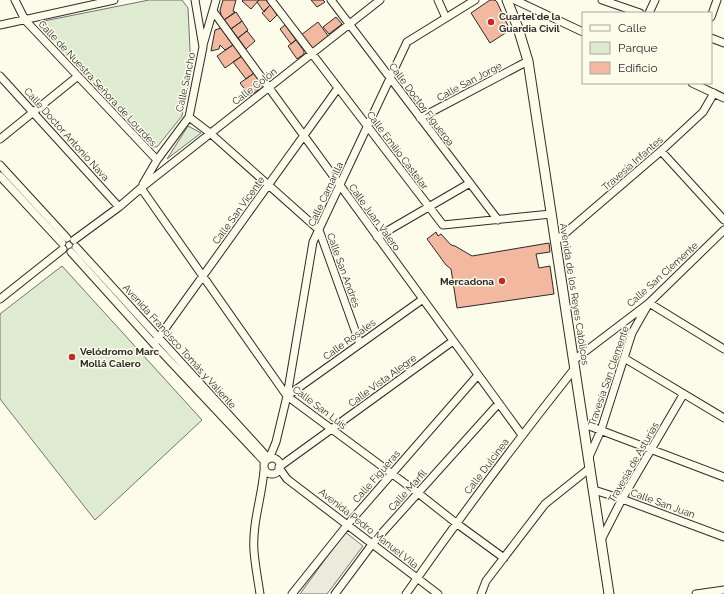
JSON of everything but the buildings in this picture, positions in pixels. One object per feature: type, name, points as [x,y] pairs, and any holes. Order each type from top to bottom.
[{"type":"street","name":"Calle de Nuestra Señora de Lourdes","points":[[15,0],[25,20],[157,160]]},
{"type":"street","points":[[0,25],[114,0]]},
{"type":"street","name":"Calle Sancho","points":[[195,0],[203,47]]},
{"type":"street","name":"Calle Sancho","points":[[157,160],[189,116],[203,47],[216,0]]},
{"type":"street","name":"Calle Emilio Castelar","points":[[271,0],[443,225],[552,214]]},
{"type":"street","name":"Calle Doctor Figueroa","points":[[331,0],[498,220]]},
{"type":"street","name":"Calle Colón","points":[[0,299],[119,207],[210,133],[380,0]]},
{"type":"street","points":[[438,0],[446,18]]},
{"type":"street","name":"Calle Camarilla","points":[[266,464],[276,442],[287,396],[313,242],[318,230],[407,42],[475,0]]},
{"type":"street","name":"Avenida de los Reyes Católicos","points":[[507,0],[518,28],[528,61],[609,594]]},
{"type":"street","points":[[515,0],[582,32]]},
{"type":"street","points":[[602,0],[614,2],[638,12]]},
{"type":"street","points":[[649,12],[655,0]]},
{"type":"street","points":[[712,14],[717,0]]},
{"type":"street","name":"Calle Juan Valero","points":[[213,11],[522,435]]},
{"type":"street","points":[[712,38],[724,43]]},
{"type":"street","name":"Calle San Jorge","points":[[420,118],[528,61]]},
{"type":"street","name":"Calle Doctor Antonio Nava","points":[[0,76],[119,207]]},
{"type":"street","points":[[0,138],[78,76]]},
{"type":"street","points":[[694,84],[724,98]]},
{"type":"street","name":"Calle San Vicente","points":[[156,341],[338,88]]},
{"type":"street","name":"Travesía Infantes","points":[[556,241],[661,151],[703,112],[714,93]]},
{"type":"street","name":"Calle San Andrés","points":[[189,116],[318,230],[360,344]]},
{"type":"street","points":[[661,151],[724,220]]},
{"type":"street","name":"Calle Colón","points":[[141,188],[157,160]]},
{"type":"street","name":"Avenida Francisco Tomás y Valiente","points":[[0,165],[69,245],[266,464]]},
{"type":"street","name":"Avenida Francisco Tomás y Valiente","points":[[0,176],[69,245]]},
{"type":"street","points":[[377,236],[470,184]]},
{"type":"street","name":"Calle San Luis","points":[[141,188],[287,396],[418,492],[456,523],[504,558]]},
{"type":"street","name":"Calle San Clemente","points":[[574,364],[649,303],[724,230]]},
{"type":"street","name":"Calle Rosales","points":[[287,396],[423,299]]},
{"type":"street","points":[[649,303],[724,349]]},
{"type":"street","name":"Travesía San Clemente","points":[[589,457],[601,430],[632,333],[649,303]]},
{"type":"street","name":"Calle Vista Alegre","points":[[280,465],[453,341]]},
{"type":"street","points":[[624,358],[683,395],[724,418]]},
{"type":"street","name":"Calle Dulcinea","points":[[406,594],[456,523],[574,364]]},
{"type":"street","name":"Calle Figueras","points":[[292,594],[391,473],[478,375]]},
{"type":"street","name":"Travesía de Asturias","points":[[601,540],[622,499],[683,395]]},
{"type":"street","name":"Calle Marfil","points":[[335,594],[373,544],[418,492],[499,404]]},
{"type":"street","points":[[584,424],[724,477]]},
{"type":"street","name":"Calle Camarilla","points":[[276,442],[280,465]]},
{"type":"street","points":[[263,488],[274,474],[278,472],[280,465],[274,459],[266,464]]},
{"type":"street","points":[[266,464],[268,473],[274,474]]},
{"type":"street","points":[[260,594],[254,550],[257,514],[263,488],[266,464]]},
{"type":"street","name":"Avenida Pedro Manuel Vila","points":[[280,465],[287,478]]},
{"type":"street","points":[[481,594],[486,581],[545,504],[590,468]]},
{"type":"street","name":"Avenida Pedro Manuel Vila","points":[[274,474],[287,478],[438,594]]},
{"type":"street","name":"Calle San Juan","points":[[594,490],[724,537]]},
{"type":"street","points":[[696,594],[724,590]]},
{"type":"green space","points":[[149,0],[182,0],[188,8],[191,70],[182,116],[157,147],[153,147],[43,27],[44,21]]},
{"type":"green space","points":[[188,126],[201,133],[167,159]]},
{"type":"green space","name":"Velódromo Marc Mollá Calero","points":[[62,266],[202,420],[95,520],[0,399],[0,314]]},
{"type":"shaded area","points":[[345,532],[363,546],[327,594],[300,594]]},
{"type":"place","name":"Cuartel de la Guardia Civil","points":[[491,22]]},
{"type":"place","name":"Mercadona","points":[[502,281]]},
{"type":"place","name":"Velódromo Marc Mollá Calero","points":[[72,357]]}]
